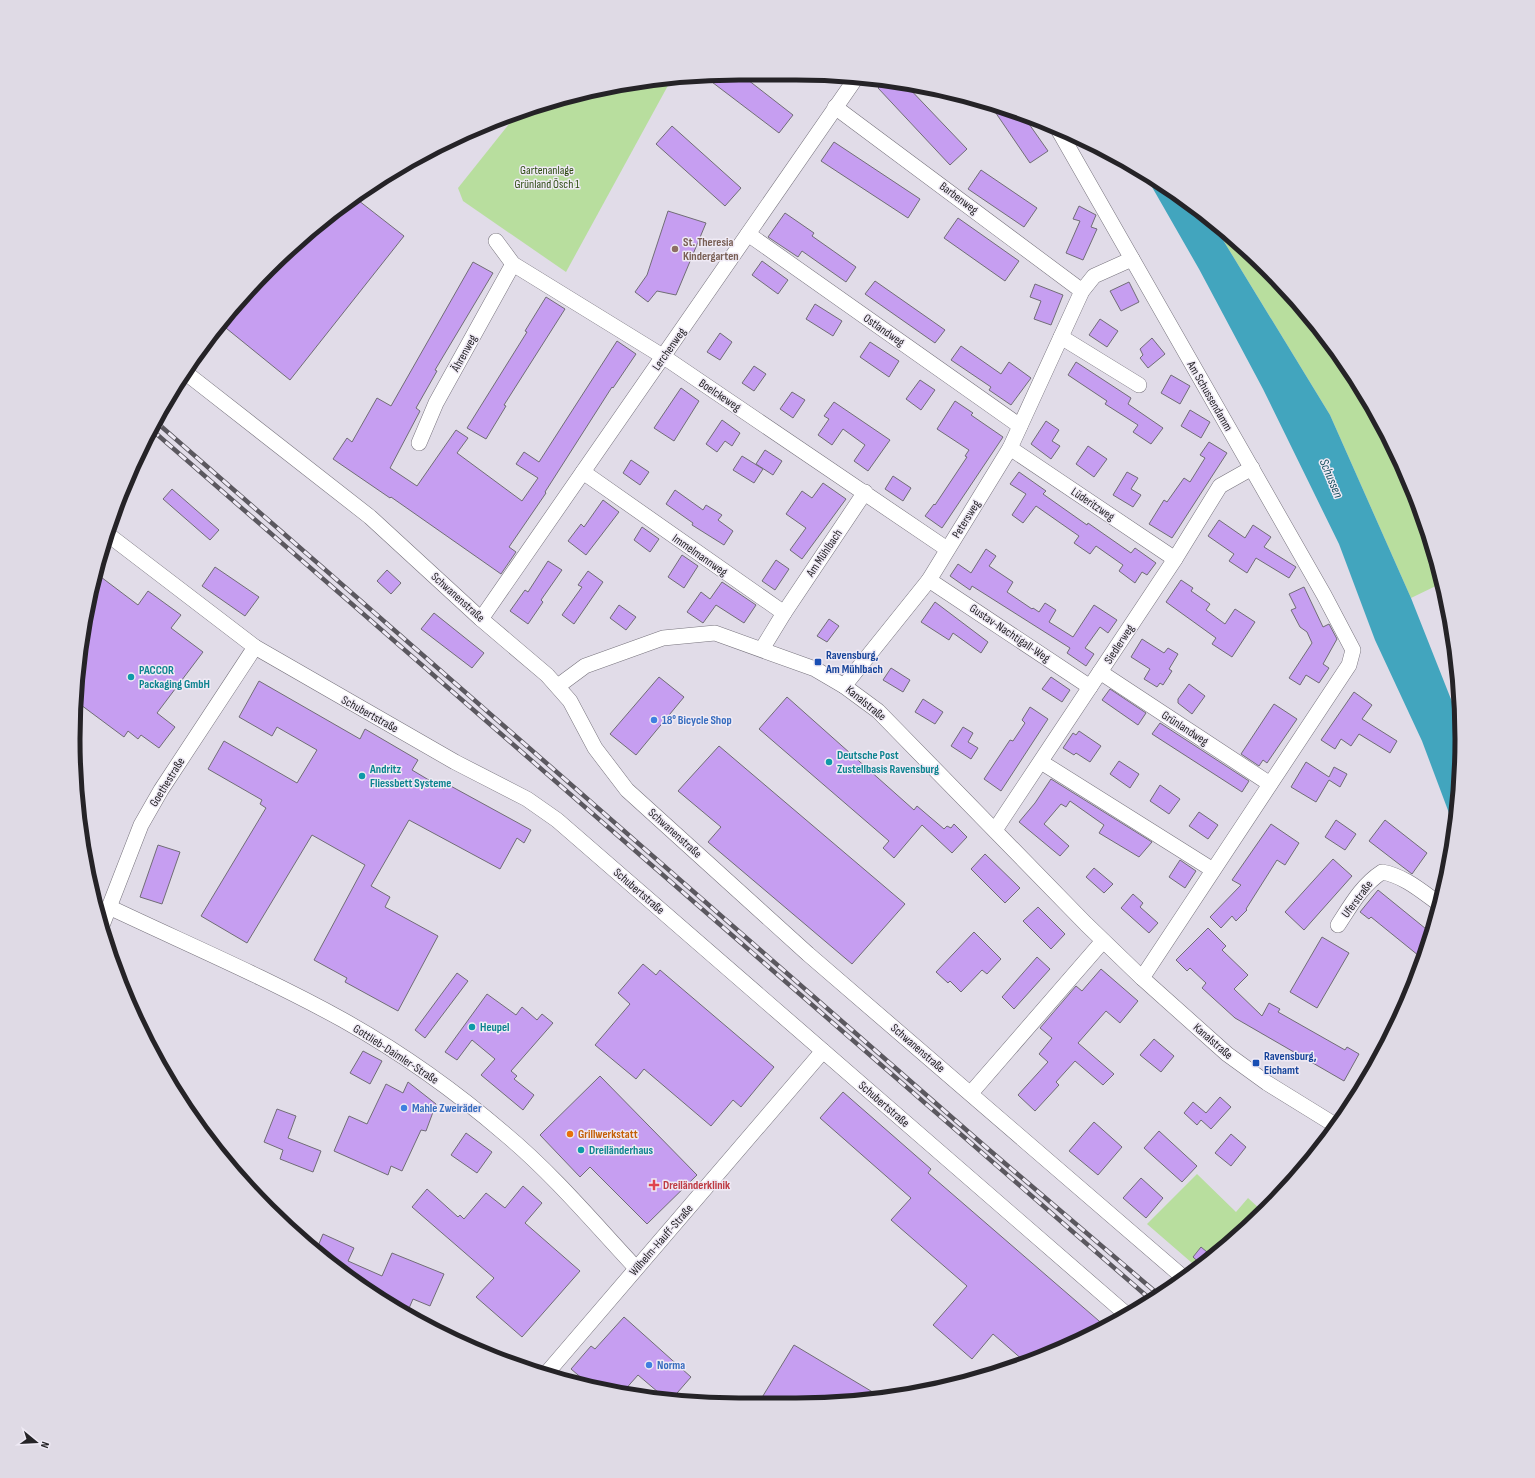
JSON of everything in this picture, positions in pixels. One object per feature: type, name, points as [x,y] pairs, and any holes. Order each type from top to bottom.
[{"type":"street","name":"Lerchenweg","points":[[481,619],[664,357],[853,83]]},
{"type":"street","name":"Barbenweg","points":[[835,107],[1082,291]]},
{"type":"street","name":"Am Schussendamm","points":[[1062,137],[1324,595],[1353,650],[1350,665],[1270,784]]},
{"type":"street","name":"Ostlandweg","points":[[748,234],[1020,426]]},
{"type":"street","name":"Boelckeweg","points":[[496,241],[513,264],[664,357],[947,549]]},
{"type":"street","name":"Petersweg","points":[[844,686],[929,580],[1010,448],[1082,291],[1094,276],[1132,259]]},
{"type":"street","name":"Ährenweg","points":[[419,443],[436,403],[513,264]]},
{"type":"street","points":[[1061,337],[1139,385]]},
{"type":"street","name":"Schwanenstraße","points":[[189,376],[370,517],[481,619],[558,686],[570,700],[595,748],[627,790],[808,954],[1180,1274]]},
{"type":"street","name":"Lüderitzweg","points":[[1010,448],[1175,559]]},
{"type":"street","name":"Siedlerweg","points":[[996,830],[1175,559],[1220,486],[1252,468]]},
{"type":"street","name":"Immelmannweg","points":[[583,472],[784,613]]},
{"type":"street","name":"Am Mühlbach","points":[[784,613],[865,492]]},
{"type":"street","name":"Schubertstraße","points":[[112,537],[255,647],[455,762],[527,799],[553,817],[1123,1311]]},
{"type":"street","name":"Gustav-Nachtigall-Weg","points":[[929,580],[1090,687]]},
{"type":"street","points":[[762,649],[784,613]]},
{"type":"street","name":"Kanalstraße","points":[[558,686],[585,666],[663,638],[715,633],[815,669],[844,686],[878,711],[1103,941],[1227,1054],[1268,1083],[1332,1122]]},
{"type":"street","name":"Goethestraße","points":[[105,918],[144,820],[161,790],[255,647]]},
{"type":"street","name":"Grünlandweg","points":[[1100,672],[1270,784]]},
{"type":"street","points":[[1041,762],[1213,870]]},
{"type":"street","points":[[1142,978],[1270,784]]},
{"type":"street","name":"Uferstraße","points":[[1338,924],[1371,879],[1382,872],[1395,874],[1411,883],[1435,901]]},
{"type":"street","name":"Gottlieb-Daimler-Straße","points":[[109,907],[296,995],[344,1021],[422,1070],[506,1134],[558,1184],[636,1268]]},
{"type":"street","points":[[971,1093],[1103,941]]},
{"type":"street","name":"Wilhelm-Hauff-Straße","points":[[549,1370],[823,1051]]},
{"type":"green space","name":"Gartenanlage Grünland Ösch 1","points":[[669,84],[566,272],[463,201],[458,188],[512,121],[568,102],[610,93]]},
{"type":"green space","points":[[1220,235],[1262,273],[1291,304],[1319,338],[1344,373],[1367,410],[1405,487],[1420,527],[1433,568],[1437,586],[1411,598],[1330,415]]},
{"type":"green space","points":[[1197,1174],[1236,1212],[1248,1198],[1259,1208],[1231,1234],[1194,1264],[1147,1224]]},
{"type":"water","name":"Schussen","points":[[1150,183],[1197,216],[1220,235],[1330,415],[1411,598],[1454,707],[1454,782],[1450,816],[1422,741],[1375,640],[1339,544],[1263,389],[1199,269]]},
{"type":"building","points":[[748,80],[793,115],[779,133],[710,81]]},
{"type":"building","points":[[880,86],[911,91],[967,149],[950,165],[878,88]]},
{"type":"building","points":[[994,111],[1028,122],[1048,151],[1030,163]]},
{"type":"building","points":[[672,126],[741,188],[725,206],[656,144]]},
{"type":"building","points":[[834,142],[920,199],[908,218],[821,161]]},
{"type":"building","points":[[981,170],[1037,208],[1024,227],[968,189]]},
{"type":"building","points":[[359,201],[404,236],[290,380],[225,327],[273,273],[304,244]]},
{"type":"building","points":[[1079,206],[1096,215],[1091,227],[1097,229],[1083,260],[1066,253],[1080,221],[1073,219]]},
{"type":"building","name":"St. Theresia Kindergarten","points":[[668,211],[706,223],[676,295],[657,291],[648,302],[635,292],[647,275]]},
{"type":"building","points":[[785,213],[814,233],[812,236],[856,267],[846,282],[802,251],[798,257],[768,237]]},
{"type":"building","points":[[958,218],[1019,261],[1005,281],[944,238]]},
{"type":"building","points":[[762,261],[788,280],[778,294],[752,275]]},
{"type":"building","points":[[473,262],[493,273],[435,370],[437,371],[416,408],[420,411],[390,468],[417,486],[456,430],[468,438],[457,453],[522,501],[538,478],[516,464],[524,452],[539,462],[617,341],[636,354],[613,388],[612,387],[545,492],[546,493],[509,547],[516,552],[501,574],[391,497],[390,498],[333,459],[347,438],[352,442],[377,398],[391,406]]},
{"type":"building","points":[[875,281],[945,330],[935,343],[865,294]]},
{"type":"building","points":[[1129,282],[1139,302],[1121,311],[1110,291]]},
{"type":"building","points":[[1035,284],[1063,295],[1051,325],[1034,319],[1041,301],[1030,297]]},
{"type":"building","points":[[546,297],[565,309],[504,405],[506,406],[486,439],[467,428],[527,332],[525,331]]},
{"type":"building","points":[[815,304],[842,321],[833,336],[806,319]]},
{"type":"building","points":[[1100,319],[1118,331],[1107,347],[1089,335]]},
{"type":"building","points":[[720,333],[732,342],[720,360],[707,352]]},
{"type":"building","points":[[1152,338],[1165,354],[1148,368],[1140,358],[1143,355],[1140,349]]},
{"type":"building","points":[[870,342],[899,361],[889,377],[860,357]]},
{"type":"building","points":[[961,346],[1001,374],[1009,362],[1031,378],[1011,405],[989,390],[991,387],[951,360]]},
{"type":"building","points":[[1076,362],[1131,398],[1128,404],[1163,428],[1151,444],[1133,432],[1138,425],[1105,404],[1107,401],[1068,375]]},
{"type":"building","points":[[754,366],[766,374],[754,391],[742,383]]},
{"type":"building","points":[[1171,375],[1190,386],[1180,404],[1161,393]]},
{"type":"building","points":[[920,380],[935,390],[921,410],[906,399]]},
{"type":"building","points":[[681,388],[699,401],[674,441],[654,428]]},
{"type":"building","points":[[792,392],[805,400],[793,418],[780,409]]},
{"type":"building","points":[[955,401],[973,413],[971,415],[1003,437],[942,528],[925,516],[934,504],[935,505],[967,457],[965,456],[969,450],[937,429]]},
{"type":"building","points":[[834,402],[890,440],[868,471],[854,461],[865,445],[843,429],[832,445],[818,435],[829,419],[824,416]]},
{"type":"building","points":[[1190,410],[1210,422],[1201,438],[1181,426]]},
{"type":"building","points":[[722,420],[740,433],[732,446],[725,441],[717,452],[706,444]]},
{"type":"building","points":[[1046,421],[1059,430],[1052,441],[1060,446],[1051,459],[1031,444]]},
{"type":"building","points":[[1209,442],[1227,453],[1172,538],[1149,524],[1164,500],[1167,502],[1184,478],[1190,482],[1205,458],[1200,455]]},
{"type":"building","points":[[1088,446],[1107,459],[1094,477],[1076,464]]},
{"type":"building","points":[[765,450],[782,461],[773,475],[756,464]]},
{"type":"building","points":[[742,456],[763,469],[754,483],[733,470]]},
{"type":"building","points":[[631,460],[649,472],[640,485],[623,473]]},
{"type":"building","points":[[1019,472],[1046,491],[1043,494],[1087,525],[1088,523],[1131,553],[1135,548],[1156,563],[1147,575],[1142,572],[1135,583],[1119,571],[1123,565],[1096,546],[1090,554],[1074,543],[1079,536],[1036,506],[1023,523],[1012,515],[1026,494],[1010,484]]},
{"type":"building","points":[[1127,472],[1138,478],[1131,489],[1141,495],[1133,507],[1113,495]]},
{"type":"building","points":[[893,476],[911,488],[903,501],[885,489]]},
{"type":"building","points":[[823,483],[846,499],[802,559],[790,550],[806,528],[786,514],[802,491],[812,498]]},
{"type":"building","points":[[172,489],[219,530],[210,540],[163,499]]},
{"type":"building","points":[[675,490],[703,510],[706,505],[722,515],[718,520],[733,531],[724,545],[692,525],[693,523],[666,504]]},
{"type":"building","points":[[603,500],[619,512],[586,555],[568,541],[581,524],[584,527]]},
{"type":"building","points":[[1219,520],[1245,538],[1253,525],[1271,537],[1264,547],[1296,567],[1289,578],[1256,558],[1247,573],[1229,561],[1234,554],[1208,536]]},
{"type":"building","points":[[642,527],[659,539],[650,552],[634,540]]},
{"type":"building","points":[[986,549],[996,556],[989,566],[1013,582],[1007,592],[1039,612],[1045,603],[1056,610],[1049,622],[1073,637],[1094,605],[1117,620],[1108,633],[1100,627],[1085,648],[1094,654],[1086,666],[1067,653],[1070,648],[972,586],[970,590],[950,576],[958,564],[971,573]]},
{"type":"building","points":[[682,555],[698,566],[684,588],[668,577]]},
{"type":"building","points":[[776,560],[789,569],[775,590],[762,581]]},
{"type":"building","points":[[548,561],[562,570],[541,600],[543,602],[528,624],[510,611],[525,590],[528,592]]},
{"type":"building","points":[[215,567],[259,597],[245,616],[202,586]]},
{"type":"building","points":[[387,570],[401,583],[391,594],[377,581]]},
{"type":"building","points":[[588,571],[603,582],[574,624],[562,615],[582,587],[578,585]]},
{"type":"building","name":"PACCOR Packaging GmbH","points":[[100,576],[138,605],[148,591],[181,615],[171,628],[203,652],[157,713],[175,727],[159,748],[141,735],[138,739],[128,731],[124,737],[81,705],[86,653]]},
{"type":"building","points":[[1181,580],[1193,588],[1191,591],[1210,604],[1206,610],[1225,624],[1235,609],[1255,622],[1232,657],[1212,644],[1216,638],[1166,602]]},
{"type":"building","points":[[722,582],[756,605],[744,623],[716,605],[703,623],[687,612],[701,592],[710,599]]},
{"type":"building","points":[[1304,587],[1323,627],[1329,624],[1337,639],[1323,664],[1329,668],[1319,683],[1306,675],[1300,685],[1289,678],[1312,643],[1307,632],[1300,627],[1291,610],[1296,608],[1289,594]]},
{"type":"building","points":[[935,602],[988,642],[981,653],[953,633],[949,640],[921,622]]},
{"type":"building","points":[[619,605],[636,617],[626,630],[610,618]]},
{"type":"building","points":[[434,613],[484,653],[472,668],[421,629]]},
{"type":"building","points":[[829,619],[839,626],[827,642],[817,636]]},
{"type":"building","points":[[1142,639],[1164,653],[1168,648],[1178,654],[1169,669],[1172,671],[1163,685],[1160,683],[1157,687],[1144,679],[1150,669],[1131,657]]},
{"type":"building","points":[[891,668],[910,680],[903,692],[883,680]]},
{"type":"building","points":[[659,677],[684,697],[636,755],[610,734]]},
{"type":"building","points":[[1051,677],[1070,690],[1062,702],[1042,689]]},
{"type":"building","points":[[259,681],[360,739],[365,729],[418,760],[412,770],[444,789],[447,784],[531,830],[524,843],[517,838],[500,869],[409,820],[371,886],[390,897],[385,907],[438,936],[398,1011],[345,982],[347,978],[314,960],[365,865],[312,835],[247,943],[201,916],[266,808],[260,804],[262,800],[208,769],[224,741],[297,783],[317,750],[277,727],[272,736],[239,717]]},
{"type":"building","points":[[1189,684],[1205,696],[1192,714],[1178,703],[1178,699]]},
{"type":"building","points":[[1110,689],[1146,713],[1138,725],[1102,700]]},
{"type":"building","points":[[1354,692],[1372,705],[1362,719],[1397,741],[1390,753],[1359,734],[1351,746],[1341,739],[1335,749],[1321,740]]},
{"type":"building","name":"Deutsche Post Zustellbasis Ravensburg","points":[[787,697],[914,810],[917,806],[944,829],[947,826],[951,828],[954,824],[967,837],[952,853],[922,825],[894,858],[883,848],[889,841],[759,729]]},
{"type":"building","points":[[923,699],[943,712],[935,724],[915,712]]},
{"type":"building","points":[[1274,704],[1297,719],[1267,763],[1263,760],[1259,766],[1241,754]]},
{"type":"building","points":[[1030,707],[1048,719],[1001,791],[984,779],[1010,740],[1013,741],[1025,723],[1022,720]]},
{"type":"building","points":[[1160,723],[1249,781],[1242,792],[1152,734]]},
{"type":"building","points":[[963,727],[973,733],[968,742],[978,748],[971,759],[951,746]]},
{"type":"building","points":[[1079,731],[1101,746],[1090,762],[1076,753],[1074,755],[1063,748],[1073,733],[1076,735]]},
{"type":"building","points":[[719,746],[905,904],[852,964],[708,842],[721,827],[678,791]]},
{"type":"building","points":[[1119,761],[1139,774],[1130,788],[1110,774]]},
{"type":"building","points":[[1306,762],[1329,777],[1334,767],[1347,774],[1340,787],[1329,780],[1316,802],[1291,787]]},
{"type":"building","points":[[1051,779],[1152,842],[1139,857],[1099,833],[1104,825],[1070,801],[1066,807],[1061,804],[1044,824],[1069,846],[1060,856],[1019,822],[1035,803]]},
{"type":"building","points":[[1160,785],[1180,799],[1169,814],[1150,801]]},
{"type":"building","points":[[1199,812],[1218,825],[1208,839],[1189,826]]},
{"type":"building","points":[[1336,820],[1356,834],[1345,850],[1325,837]]},
{"type":"building","points":[[1385,820],[1427,853],[1412,874],[1369,841]]},
{"type":"building","points":[[1271,824],[1299,843],[1285,865],[1277,860],[1246,909],[1247,910],[1236,921],[1232,916],[1221,928],[1210,917],[1241,885],[1232,880]]},
{"type":"building","points":[[158,845],[180,852],[162,904],[140,897]]},
{"type":"building","points":[[985,854],[1020,888],[1005,903],[971,869]]},
{"type":"building","points":[[1333,859],[1352,876],[1304,930],[1285,912]]},
{"type":"building","points":[[1180,860],[1196,871],[1185,888],[1169,877]]},
{"type":"building","points":[[1094,868],[1113,884],[1104,893],[1086,877]]},
{"type":"building","points":[[1378,890],[1427,930],[1418,955],[1371,917],[1369,919],[1360,912]]},
{"type":"building","points":[[1133,894],[1143,903],[1140,907],[1158,923],[1149,933],[1121,908]]},
{"type":"building","points":[[1038,907],[1065,934],[1051,949],[1023,921]]},
{"type":"building","points":[[1208,928],[1226,946],[1222,950],[1248,975],[1234,989],[1262,1016],[1269,1003],[1280,1009],[1278,1012],[1345,1050],[1347,1047],[1359,1054],[1344,1081],[1235,1018],[1202,988],[1206,983],[1190,968],[1187,971],[1176,960]]},
{"type":"building","points":[[974,932],[1001,959],[987,974],[982,970],[961,992],[950,981],[948,983],[936,972]]},
{"type":"building","points":[[1322,937],[1349,953],[1317,1008],[1290,992]]},
{"type":"building","points":[[1037,957],[1050,969],[1014,1009],[1002,997]]},
{"type":"building","points":[[643,964],[656,975],[660,970],[774,1067],[741,1107],[733,1100],[711,1126],[644,1069],[636,1079],[595,1045],[630,1004],[618,993]]},
{"type":"building","points":[[1101,969],[1138,1001],[1120,1023],[1106,1011],[1078,1043],[1114,1074],[1103,1085],[1075,1061],[1056,1082],[1059,1085],[1035,1111],[1018,1095],[1048,1062],[1039,1054],[1052,1038],[1040,1028],[1076,986],[1082,991]]},
{"type":"building","points":[[457,973],[468,981],[425,1038],[415,1030]]},
{"type":"building","points":[[487,994],[516,1015],[522,1007],[537,1020],[542,1014],[553,1023],[511,1071],[517,1076],[514,1079],[534,1095],[523,1110],[481,1075],[495,1059],[472,1040],[457,1060],[445,1052]]},
{"type":"building","points":[[1154,1039],[1174,1056],[1161,1072],[1140,1055]]},
{"type":"building","points":[[363,1051],[382,1061],[370,1084],[350,1073]]},
{"type":"building","name":"Dreiländerhaus","points":[[600,1076],[697,1175],[647,1224],[590,1167],[580,1177],[540,1135]]},
{"type":"building","points":[[408,1082],[436,1104],[426,1131],[421,1130],[402,1171],[391,1166],[388,1175],[334,1151],[349,1116],[367,1124],[386,1084],[403,1093]]},
{"type":"building","points":[[843,1092],[931,1169],[928,1173],[1101,1323],[1048,1348],[1021,1358],[993,1334],[972,1359],[933,1325],[967,1286],[891,1220],[911,1198],[820,1118]]},
{"type":"building","points":[[1220,1097],[1231,1107],[1211,1129],[1201,1120],[1197,1125],[1184,1113],[1193,1102],[1206,1113]]},
{"type":"building","points":[[277,1109],[296,1116],[288,1138],[321,1151],[313,1172],[280,1159],[283,1150],[264,1142]]},
{"type":"building","points":[[1094,1122],[1122,1147],[1098,1175],[1069,1151]]},
{"type":"building","points":[[1159,1131],[1197,1166],[1182,1182],[1144,1148]]},
{"type":"building","points":[[466,1133],[492,1152],[477,1173],[451,1155]]},
{"type":"building","points":[[1231,1134],[1246,1147],[1231,1166],[1215,1153]]},
{"type":"building","points":[[1141,1178],[1163,1198],[1146,1218],[1123,1198]]},
{"type":"building","points":[[523,1186],[542,1203],[525,1223],[580,1271],[522,1337],[476,1297],[494,1278],[412,1207],[427,1189],[458,1217],[460,1215],[464,1219],[486,1193],[505,1208]]},
{"type":"building","points":[[323,1234],[354,1248],[348,1261],[382,1276],[392,1253],[444,1274],[430,1306],[413,1299],[408,1310],[373,1287],[318,1246]]},
{"type":"building","points":[[1201,1247],[1208,1253],[1198,1261],[1193,1257]]},
{"type":"building","points":[[624,1317],[691,1377],[676,1395],[659,1393],[638,1375],[627,1388],[583,1379],[571,1369],[591,1346],[595,1349]]},
{"type":"building","points":[[794,1345],[874,1393],[839,1397],[762,1398]]},
{"type":"railway","points":[[160,425],[987,1148],[1155,1291]]},
{"type":"railway","points":[[156,433],[1147,1297]]},
{"type":"place","name":"St. Theresia Kindergarten","points":[[675,249]]},
{"type":"place","name":"Ravensburg, Am Mühlbach","points":[[818,662]]},
{"type":"place","name":"PACCOR Packaging GmbH","points":[[131,677]]},
{"type":"place","name":"18° Bicycle Shop","points":[[654,720]]},
{"type":"place","name":"Deutsche Post Zustellbasis Ravensburg","points":[[829,762]]},
{"type":"place","name":"Andritz Fliessbett Systeme","points":[[362,776]]},
{"type":"place","name":"Heupel","points":[[472,1027]]},
{"type":"place","name":"Ravensburg, Eichamt","points":[[1256,1063]]},
{"type":"place","name":"Mahle Zweiräder","points":[[404,1108]]},
{"type":"place","name":"Grillwerkstatt","points":[[570,1134]]},
{"type":"place","name":"Dreiländerhaus","points":[[581,1150]]},
{"type":"place","name":"Dreiländerklinik","points":[[654,1185]]},
{"type":"place","name":"Norma","points":[[649,1365]]}]
